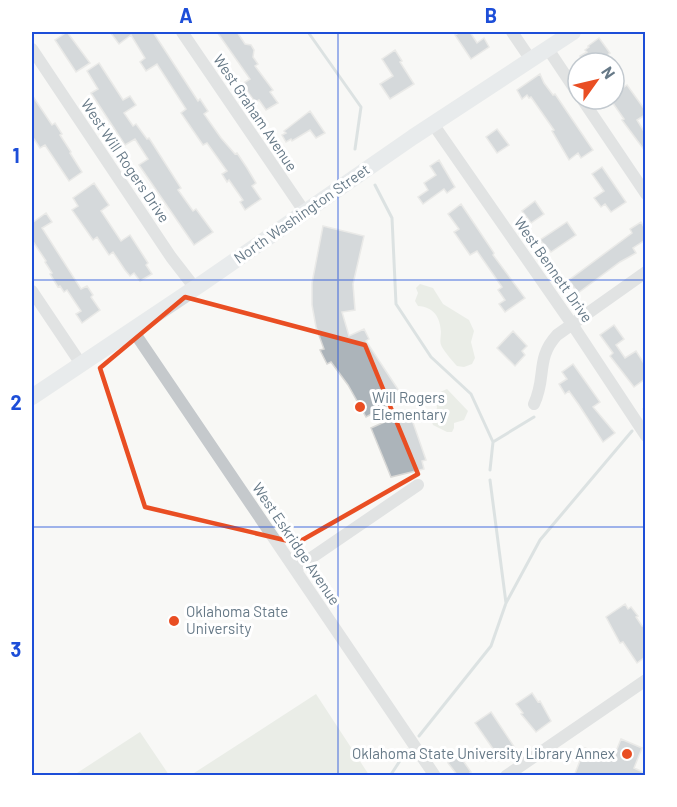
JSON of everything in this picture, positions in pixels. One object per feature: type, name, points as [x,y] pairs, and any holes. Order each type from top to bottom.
[{"type":"main road","name":"North Washington Street","points":[[32,397],[433,124],[573,32]]},
{"type":"street","name":"West Graham Avenue","points":[[182,32],[304,212]]},
{"type":"street","points":[[512,32],[531,60]]},
{"type":"street","name":"West Will Rogers Drive","points":[[32,49],[171,257],[195,288]]},
{"type":"street","points":[[548,49],[566,76]]},
{"type":"street","points":[[590,111],[645,194]]},
{"type":"street","name":"West Bennett Drive","points":[[433,124],[572,324],[645,436]]},
{"type":"street","points":[[534,404],[542,386],[542,360],[557,335],[645,272]]},
{"type":"street","points":[[32,291],[81,363]]},
{"type":"street","name":"West Eskridge Avenue","points":[[132,328],[435,776]]},
{"type":"street","points":[[295,569],[418,485]]},
{"type":"street","points":[[506,776],[645,680]]},
{"type":"highlighted area","points":[[185,297],[365,345],[418,474],[297,543],[145,507],[100,368]]},
{"type":"shaded area","points":[[420,284],[433,288],[443,304],[469,320],[474,331],[471,342],[475,358],[472,364],[464,367],[457,366],[443,349],[438,317],[428,308],[418,306],[415,301],[418,293],[416,288]]},
{"type":"shaded area","points":[[447,389],[468,411],[464,420],[454,423],[452,432],[433,425],[431,419],[437,408],[438,393]]},
{"type":"shaded area","points":[[316,694],[369,775],[191,775]]},
{"type":"shaded area","points":[[140,732],[169,775],[74,775]]},
{"type":"building","points":[[67,32],[90,63],[76,72],[55,40]]},
{"type":"building","points":[[110,32],[153,32],[198,101],[200,99],[208,111],[204,114],[247,168],[256,183],[252,186],[261,199],[245,210],[240,202],[243,200],[222,174],[227,171],[207,143],[203,145],[181,113],[186,109],[157,64],[146,71],[140,62],[145,58],[131,35],[119,44]]},
{"type":"building","points":[[217,32],[237,32],[245,44],[251,45],[254,50],[253,57],[258,64],[255,66],[273,90],[270,92],[278,103],[266,110],[259,100],[255,102],[242,84],[250,79]]},
{"type":"building","points":[[460,32],[470,32],[477,43],[484,38],[489,47],[471,59],[455,35]]},
{"type":"building","points":[[599,38],[609,51],[586,51],[588,46]]},
{"type":"building","points":[[395,50],[414,84],[390,99],[380,84],[393,76],[382,59]]},
{"type":"building","points":[[99,63],[123,100],[130,96],[136,105],[124,113],[133,126],[136,124],[147,139],[149,138],[181,188],[178,190],[193,211],[196,209],[213,232],[194,245],[139,165],[148,159],[135,139],[125,145],[91,93],[98,89],[87,71]]},
{"type":"building","points":[[540,74],[544,83],[553,95],[555,94],[593,150],[581,158],[578,153],[569,160],[552,131],[554,130],[531,97],[527,95],[522,99],[517,90]]},
{"type":"building","points":[[627,85],[645,110],[645,115],[637,120],[645,133],[645,151],[622,120],[624,119],[618,111],[626,111]]},
{"type":"building","points":[[32,95],[52,125],[55,123],[82,172],[69,181],[45,145],[40,148],[32,136]]},
{"type":"building","points":[[310,111],[325,133],[316,138],[310,130],[286,142],[282,135],[286,133],[284,131]]},
{"type":"building","points":[[497,129],[509,145],[497,153],[486,137]]},
{"type":"building","points":[[439,160],[455,187],[447,193],[444,189],[423,204],[418,197],[428,190],[424,183],[436,175],[430,166]]},
{"type":"building","points":[[602,167],[626,202],[611,212],[605,204],[601,207],[594,198],[604,191],[592,174]]},
{"type":"building","points":[[94,183],[109,205],[101,211],[121,241],[130,235],[148,263],[146,265],[152,274],[140,281],[134,273],[130,276],[113,252],[109,255],[97,237],[93,240],[72,210],[78,206],[73,198]]},
{"type":"building","points":[[535,201],[544,214],[531,223],[522,211]]},
{"type":"building","points":[[461,204],[494,253],[493,255],[525,298],[505,312],[499,304],[505,300],[498,290],[502,287],[477,251],[470,255],[454,232],[459,229],[448,214]]},
{"type":"building","points":[[46,213],[52,222],[42,228],[81,289],[87,286],[100,310],[82,323],[76,314],[81,311],[67,290],[64,292],[60,286],[58,287],[50,274],[52,273],[46,261],[32,240],[32,223]]},
{"type":"building","points":[[567,222],[576,235],[551,252],[540,240]]},
{"type":"building","points":[[641,222],[645,229],[645,240],[633,248],[636,253],[578,293],[569,280],[632,233],[630,229]]},
{"type":"building","points":[[323,226],[364,236],[353,284],[355,310],[342,312],[349,336],[364,329],[369,339],[366,341],[399,391],[394,393],[398,400],[366,417],[348,385],[331,362],[327,364],[320,350],[324,349],[316,327],[312,305],[312,283]]},
{"type":"building","points":[[614,325],[624,339],[616,345],[625,358],[636,351],[645,365],[645,379],[634,387],[610,356],[613,353],[600,335]]},
{"type":"building","points":[[513,331],[527,346],[522,351],[525,355],[515,366],[497,348]]},
{"type":"building","points":[[573,364],[600,402],[593,407],[615,433],[603,442],[569,391],[565,394],[559,384],[567,379],[562,372]]},
{"type":"building","points":[[409,411],[426,460],[422,461],[424,469],[391,477],[371,428]]},
{"type":"building","points":[[625,604],[628,609],[631,607],[642,626],[645,626],[645,657],[637,663],[623,642],[620,643],[606,617]]},
{"type":"building","points":[[532,693],[538,702],[540,701],[551,721],[536,732],[516,704]]},
{"type":"building","points":[[491,712],[515,748],[500,759],[475,723]]},
{"type":"building","name":"Oklahoma State University Library Annex","points":[[621,739],[642,748],[634,768],[645,773],[645,776],[574,776],[585,748],[613,759]]},
{"type":"building","points":[[459,755],[471,772],[466,776],[458,776],[448,763]]},
{"type":"waterway","points":[[308,32],[361,107],[355,149]]},
{"type":"waterway","points":[[375,185],[392,218],[396,304],[431,357],[471,394],[493,442]]},
{"type":"waterway","points":[[490,470],[493,442],[534,417]]},
{"type":"waterway","points":[[419,736],[491,646],[506,603],[540,540],[632,431]]},
{"type":"waterway","points":[[490,480],[506,603]]},
{"type":"waterway","points":[[390,776],[407,750]]},
{"type":"place","name":"Will Rogers Elementary","points":[[360,407]]},
{"type":"place","name":"Oklahoma State University","points":[[174,621]]},
{"type":"place","name":"Oklahoma State University Library Annex","points":[[627,754]]}]
